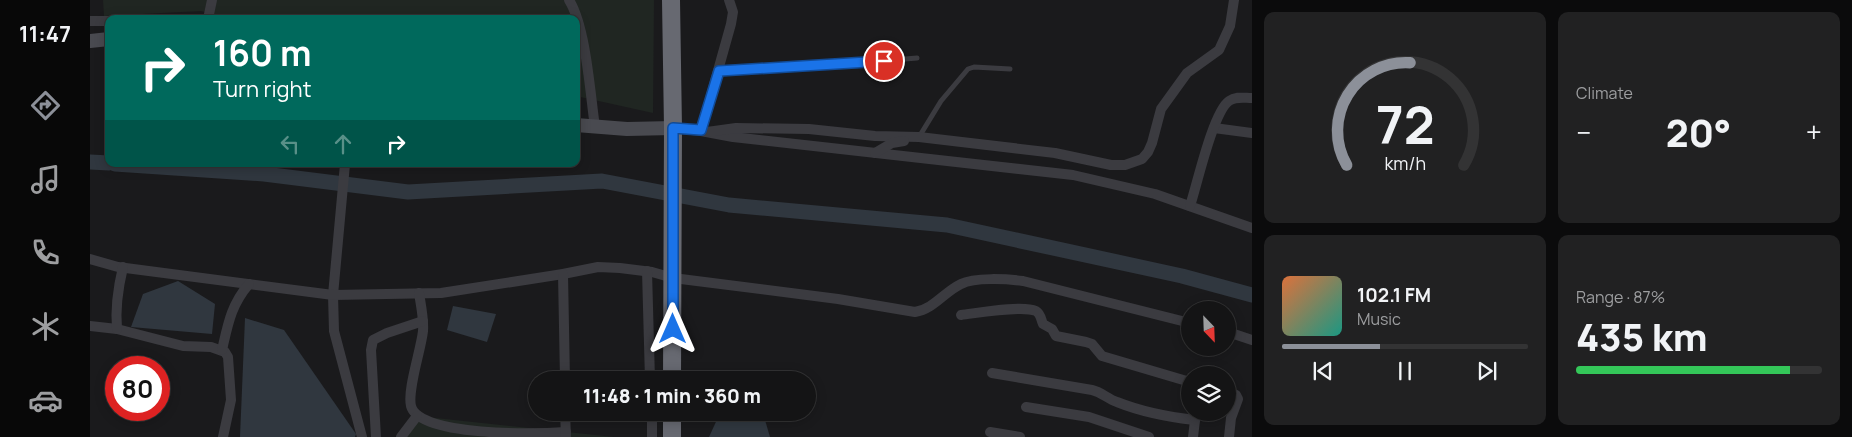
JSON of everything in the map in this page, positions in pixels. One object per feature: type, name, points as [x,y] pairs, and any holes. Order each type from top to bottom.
[{"type":"highway","points":[[671,0],[673,134],[672,371]]},
{"type":"highway","points":[[672,421],[672,437]]},
{"type":"street","points":[[209,15],[212,0]]},
{"type":"street","points":[[569,0],[577,15]]},
{"type":"street","points":[[704,131],[731,24],[733,12],[729,0]]},
{"type":"street","points":[[580,125],[673,134],[736,128],[809,129],[875,136],[922,137],[1054,153],[1111,165],[1125,165],[1142,158],[1148,152],[1152,144],[1161,109],[1187,73],[1219,50],[1230,26],[1234,0]]},
{"type":"street","points":[[90,21],[105,21]]},
{"type":"street","points":[[580,32],[595,126]]},
{"type":"street","points":[[90,41],[105,40]]},
{"type":"street","points":[[1190,206],[1222,108],[1233,99],[1252,98]]},
{"type":"street","points":[[1214,128],[1252,133]]},
{"type":"street","points":[[704,131],[733,137],[1073,175],[1155,194],[1252,228]]},
{"type":"street","points":[[874,153],[892,143],[916,141],[922,137]]},
{"type":"street","points":[[345,167],[333,295],[334,331],[362,437]]},
{"type":"street","points":[[90,259],[123,267],[333,295],[441,293],[563,274],[583,269],[608,267],[646,271],[673,278],[838,299],[914,312],[924,310],[964,282],[994,278],[1023,281],[1181,320]]},
{"type":"street","points":[[118,329],[116,316],[117,295],[123,267]]},
{"type":"street","points":[[646,271],[650,371]]},
{"type":"street","points":[[563,274],[565,371]]},
{"type":"street","points":[[222,350],[231,312],[239,296],[249,284]]},
{"type":"street","points":[[419,294],[423,331],[411,394],[411,407],[417,416],[427,423],[494,434],[566,434],[565,421]]},
{"type":"street","points":[[962,315],[1019,309],[1037,312],[1043,324],[1052,329],[1056,336],[1092,344],[1102,356],[1181,379]]},
{"type":"street","points":[[376,437],[371,350],[374,340],[387,333],[423,321]]},
{"type":"street","points":[[90,326],[118,329],[182,346],[211,347],[222,350],[228,357],[231,400],[223,437]]},
{"type":"street","points":[[1236,335],[1252,340]]},
{"type":"street","points":[[992,373],[1092,390],[1116,402],[1172,418],[1181,417]]},
{"type":"street","points":[[1026,407],[1089,417],[1149,437]]},
{"type":"street","points":[[401,437],[417,416]]},
{"type":"street","points":[[652,421],[652,437]]},
{"type":"street","points":[[1193,437],[1195,421]]},
{"type":"street","points":[[1229,437],[1231,421]]},
{"type":"street","points":[[990,432],[1020,437]]},
{"type":"lane","points":[[719,71],[834,65],[917,58]]},
{"type":"lane","points":[[922,137],[941,101],[968,69],[974,67],[1010,69]]},
{"type":"shaded area","points":[[103,0],[654,0],[653,113],[580,97],[580,15],[218,15],[201,11],[104,16]]},
{"type":"shaded area","points":[[178,281],[215,304],[212,334],[131,327],[143,294]]},
{"type":"shaded area","points":[[453,306],[496,314],[487,342],[447,330]]},
{"type":"shaded area","points":[[245,318],[284,330],[356,434],[355,437],[240,437]]},
{"type":"shaded area","points":[[417,416],[614,437],[398,437]]},
{"type":"shaded area","points":[[716,421],[765,421],[770,437],[709,437]]},
{"type":"waterway","points":[[90,162],[105,163]]},
{"type":"waterway","points":[[160,167],[264,174],[408,192],[602,181],[729,205],[947,225],[1182,276],[1252,295]]},
{"type":"route","points":[[673,329],[673,128],[701,130],[719,71],[884,61]]}]
